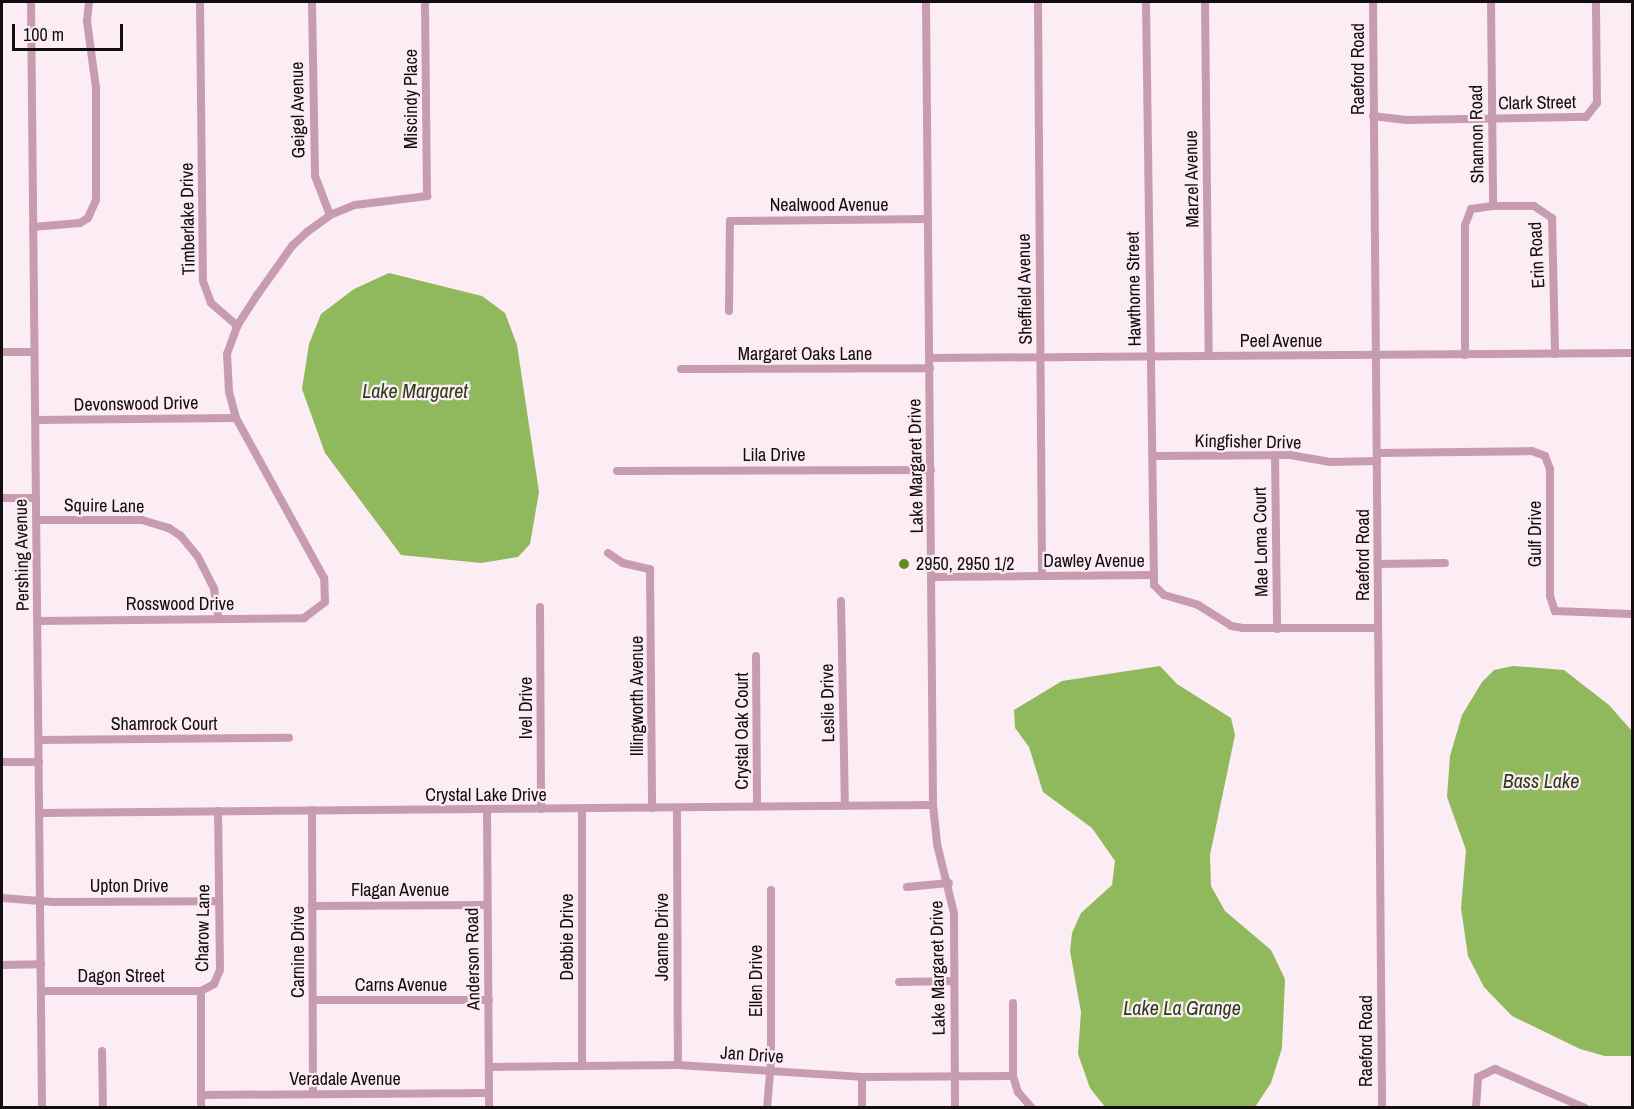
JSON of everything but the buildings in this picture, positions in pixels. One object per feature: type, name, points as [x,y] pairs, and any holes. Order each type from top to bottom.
[{"type":"street","name":"Pershing Avenue","points":[[31,2],[42,1107]]},
{"type":"street","points":[[33,227],[80,223],[88,218],[96,201],[96,88],[87,21],[89,2]]},
{"type":"street","name":"Timberlake Drive","points":[[200,2],[203,281],[211,303],[237,326]]},
{"type":"street","name":"Geigel Avenue","points":[[312,2],[315,176],[330,215]]},
{"type":"street","name":"Miscindy Place","points":[[330,215],[377,199],[427,196],[425,2]]},
{"type":"street","name":"Lake Margaret Drive","points":[[926,2],[933,805],[937,844],[949,883],[954,913],[955,1107]]},
{"type":"street","name":"Sheffield Avenue","points":[[1038,2],[1042,575]]},
{"type":"street","name":"Hawthorne Street","points":[[1146,2],[1154,575]]},
{"type":"street","name":"Marzel Avenue","points":[[1206,2],[1209,356]]},
{"type":"street","name":"Raeford Road","points":[[1372,2],[1382,1107]]},
{"type":"street","name":"Shannon Road","points":[[1465,355],[1465,225],[1471,210],[1493,206],[1491,2]]},
{"type":"street","name":"Clark Street","points":[[1373,116],[1406,120],[1579,118],[1592,113],[1596,103],[1596,2]]},
{"type":"street","name":"Erin Road","points":[[1493,206],[1533,206],[1552,218],[1555,354]]},
{"type":"street","points":[[236,418],[227,366],[230,344],[237,326],[292,246],[330,215]]},
{"type":"street","name":"Nealwood Avenue","points":[[729,311],[730,221],[928,219]]},
{"type":"street","points":[[2,352],[34,352]]},
{"type":"street","name":"Peel Avenue","points":[[930,358],[1632,354]]},
{"type":"street","name":"Margaret Oaks Lane","points":[[681,369],[930,368]]},
{"type":"street","name":"Devonswood Drive","points":[[36,420],[236,418]]},
{"type":"street","name":"Rosswood Drive","points":[[38,621],[304,618],[319,610],[327,594],[324,578],[236,418]]},
{"type":"street","name":"Kingfisher Drive","points":[[1154,456],[1275,455],[1330,462],[1377,457],[1532,451],[1545,456]]},
{"type":"street","name":"Mae Loma Court","points":[[1275,455],[1277,629]]},
{"type":"street","name":"Gulf Drive","points":[[1545,456],[1550,469],[1550,596],[1555,611],[1632,614]]},
{"type":"street","name":"Lila Drive","points":[[616,471],[931,470]]},
{"type":"street","points":[[2,498],[36,498]]},
{"type":"street","name":"Squire Lane","points":[[36,520],[142,520],[169,528],[181,536],[198,557],[214,589],[219,619]]},
{"type":"street","name":"Illingworth Avenue","points":[[608,553],[623,563],[650,569],[652,808]]},
{"type":"street","points":[[1378,564],[1445,563]]},
{"type":"street","name":"Dawley Avenue","points":[[932,577],[1154,575],[1157,592],[1198,606],[1231,626],[1277,629],[1378,628]]},
{"type":"street","name":"Leslie Drive","points":[[841,601],[845,806]]},
{"type":"street","name":"Ivel Drive","points":[[540,607],[541,809]]},
{"type":"street","name":"Crystal Oak Court","points":[[756,656],[757,806]]},
{"type":"street","name":"Shamrock Court","points":[[39,740],[289,738]]},
{"type":"street","points":[[2,762],[39,762]]},
{"type":"street","name":"Crystal Lake Drive","points":[[39,813],[933,805]]},
{"type":"street","name":"Joanne Drive","points":[[677,808],[678,1065]]},
{"type":"street","name":"Anderson Road","points":[[487,809],[489,1107]]},
{"type":"street","name":"Debbie Drive","points":[[582,809],[582,1065]]},
{"type":"street","name":"Carnine Drive","points":[[312,810],[313,1094]]},
{"type":"street","name":"Charow Lane","points":[[201,1107],[201,991],[218,978],[218,811]]},
{"type":"street","points":[[907,887],[949,883]]},
{"type":"street","name":"Ellen Drive","points":[[767,1107],[770,1070],[771,890]]},
{"type":"street","name":"Upton Drive","points":[[2,898],[219,901]]},
{"type":"street","name":"Flagan Avenue","points":[[312,906],[487,905]]},
{"type":"street","points":[[2,965],[40,964]]},
{"type":"street","points":[[899,982],[954,981]]},
{"type":"street","name":"Dagon Street","points":[[41,992],[201,991]]},
{"type":"street","name":"Carns Avenue","points":[[313,1000],[489,1000]]},
{"type":"street","points":[[1013,1003],[1013,1076],[1018,1092],[1032,1107]]},
{"type":"street","points":[[102,1051],[103,1107]]},
{"type":"street","name":"Jan Drive","points":[[489,1067],[678,1065],[862,1077],[1013,1076]]},
{"type":"street","points":[[1476,1107],[1478,1077],[1485,1071],[1506,1071],[1570,1105],[1585,1107]]},
{"type":"street","points":[[862,1077],[862,1107]]},
{"type":"street","name":"Veradale Avenue","points":[[201,1095],[489,1093]]},
{"type":"water","name":"Lake Margaret","points":[[389,273],[482,296],[505,313],[517,345],[539,492],[530,544],[518,557],[481,563],[401,555],[325,453],[302,389],[309,344],[321,314],[354,289]]},
{"type":"water","name":"Lake La Grange","points":[[1160,666],[1177,684],[1231,718],[1235,735],[1210,855],[1211,886],[1225,911],[1271,950],[1285,979],[1282,1048],[1271,1083],[1255,1107],[1105,1107],[1090,1088],[1078,1054],[1081,1012],[1070,951],[1072,933],[1081,913],[1112,885],[1115,861],[1092,828],[1043,792],[1029,747],[1015,728],[1014,710],[1062,681]]},
{"type":"water","name":"Bass Lake","points":[[1513,666],[1564,670],[1609,705],[1632,731],[1632,1056],[1605,1056],[1580,1049],[1512,1016],[1484,987],[1468,956],[1461,908],[1466,850],[1447,797],[1450,756],[1462,715],[1482,682],[1494,670]]},
{"type":"place","name":"2950, 2950 1/2","points":[[904,564]]}]
